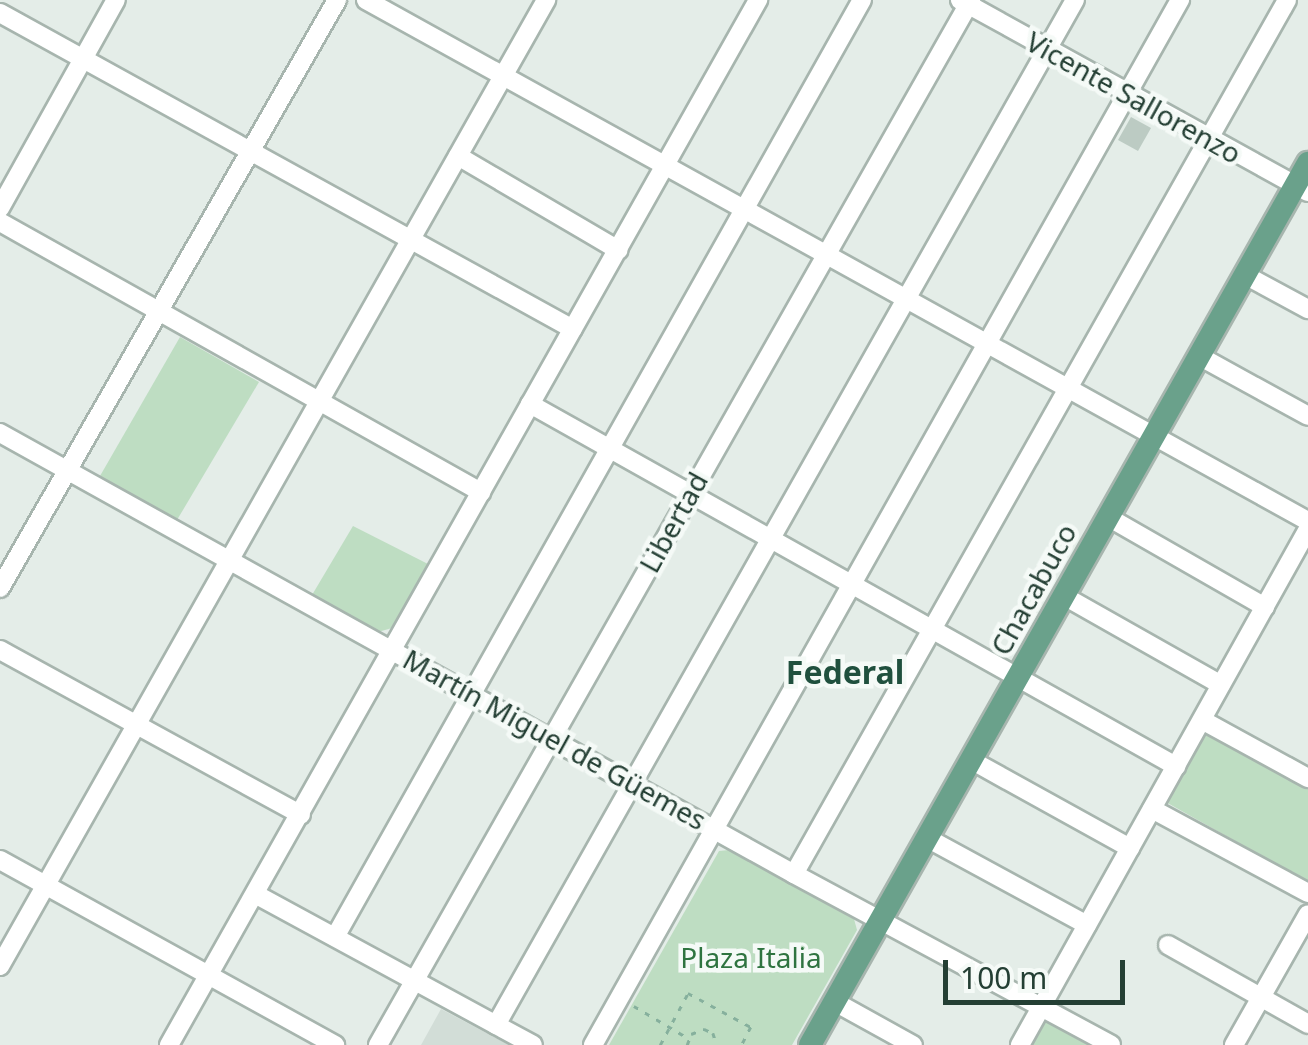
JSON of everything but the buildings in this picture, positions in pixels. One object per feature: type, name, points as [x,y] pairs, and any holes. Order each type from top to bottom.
[{"type":"main road","name":"Chacabuco","points":[[810,1045],[1245,275],[1302,189],[1308,162]]},
{"type":"street","points":[[0,208],[116,0]]},
{"type":"street","points":[[0,588],[338,0]]},
{"type":"street","points":[[366,0],[1308,521]]},
{"type":"street","points":[[0,966],[546,0]]},
{"type":"street","points":[[335,937],[862,0]]},
{"type":"street","points":[[496,1025],[1075,0]]},
{"type":"street","points":[[592,1045],[1180,0]]},
{"type":"street","points":[[794,874],[1288,0]]},
{"type":"street","name":"Vicente Sallorenzo","points":[[967,2],[1302,189]]},
{"type":"street","name":"Libertad","points":[[378,1045],[967,2]]},
{"type":"street","points":[[169,1045],[665,166],[751,3]]},
{"type":"street","points":[[0,12],[573,329]]},
{"type":"street","points":[[458,156],[618,250]]},
{"type":"street","points":[[0,222],[481,492]]},
{"type":"street","points":[[1245,275],[1308,310]]},
{"type":"street","points":[[1199,356],[1308,416]]},
{"type":"street","points":[[530,404],[1176,766]]},
{"type":"street","name":"Martín Miguel de Güemes","points":[[0,433],[794,874],[1111,1045]]},
{"type":"street","points":[[1108,517],[1265,607]]},
{"type":"street","points":[[1020,1045],[1308,530]]},
{"type":"street","points":[[1064,596],[1221,685]]},
{"type":"street","points":[[0,650],[301,816]]},
{"type":"street","points":[[1202,720],[1308,778]]},
{"type":"street","points":[[971,760],[1130,848]]},
{"type":"street","points":[[1152,809],[1308,893]]},
{"type":"street","points":[[927,838],[1087,925]]},
{"type":"street","points":[[0,860],[335,1045]]},
{"type":"street","points":[[255,894],[533,1045]]},
{"type":"street","points":[[1234,1045],[1308,914]]},
{"type":"street","points":[[1168,945],[1308,1024]]},
{"type":"street","points":[[834,1002],[914,1045]]},
{"type":"path","points":[[660,1045],[688,993],[751,1027],[742,1045]]},
{"type":"path","points":[[619,998],[688,1038]]},
{"type":"path","points":[[688,1038],[704,1029],[712,1033],[717,1045]]},
{"type":"path","points":[[687,1045],[688,1038]]},
{"type":"shaded area","points":[[441,1009],[509,1045],[421,1045]]},
{"type":"green space","points":[[180,337],[259,382],[177,520],[100,476]]},
{"type":"green space","points":[[353,526],[428,564],[392,628],[378,632],[312,595]]},
{"type":"green space","points":[[1205,729],[1308,786],[1308,882],[1164,801]]},
{"type":"green space","name":"Plaza Italia","points":[[729,850],[854,919],[857,930],[792,1045],[609,1045],[719,851]]},
{"type":"green space","points":[[1046,1018],[1094,1045],[1031,1045]]},
{"type":"district","name":"Federal","points":[[845,672]]}]
